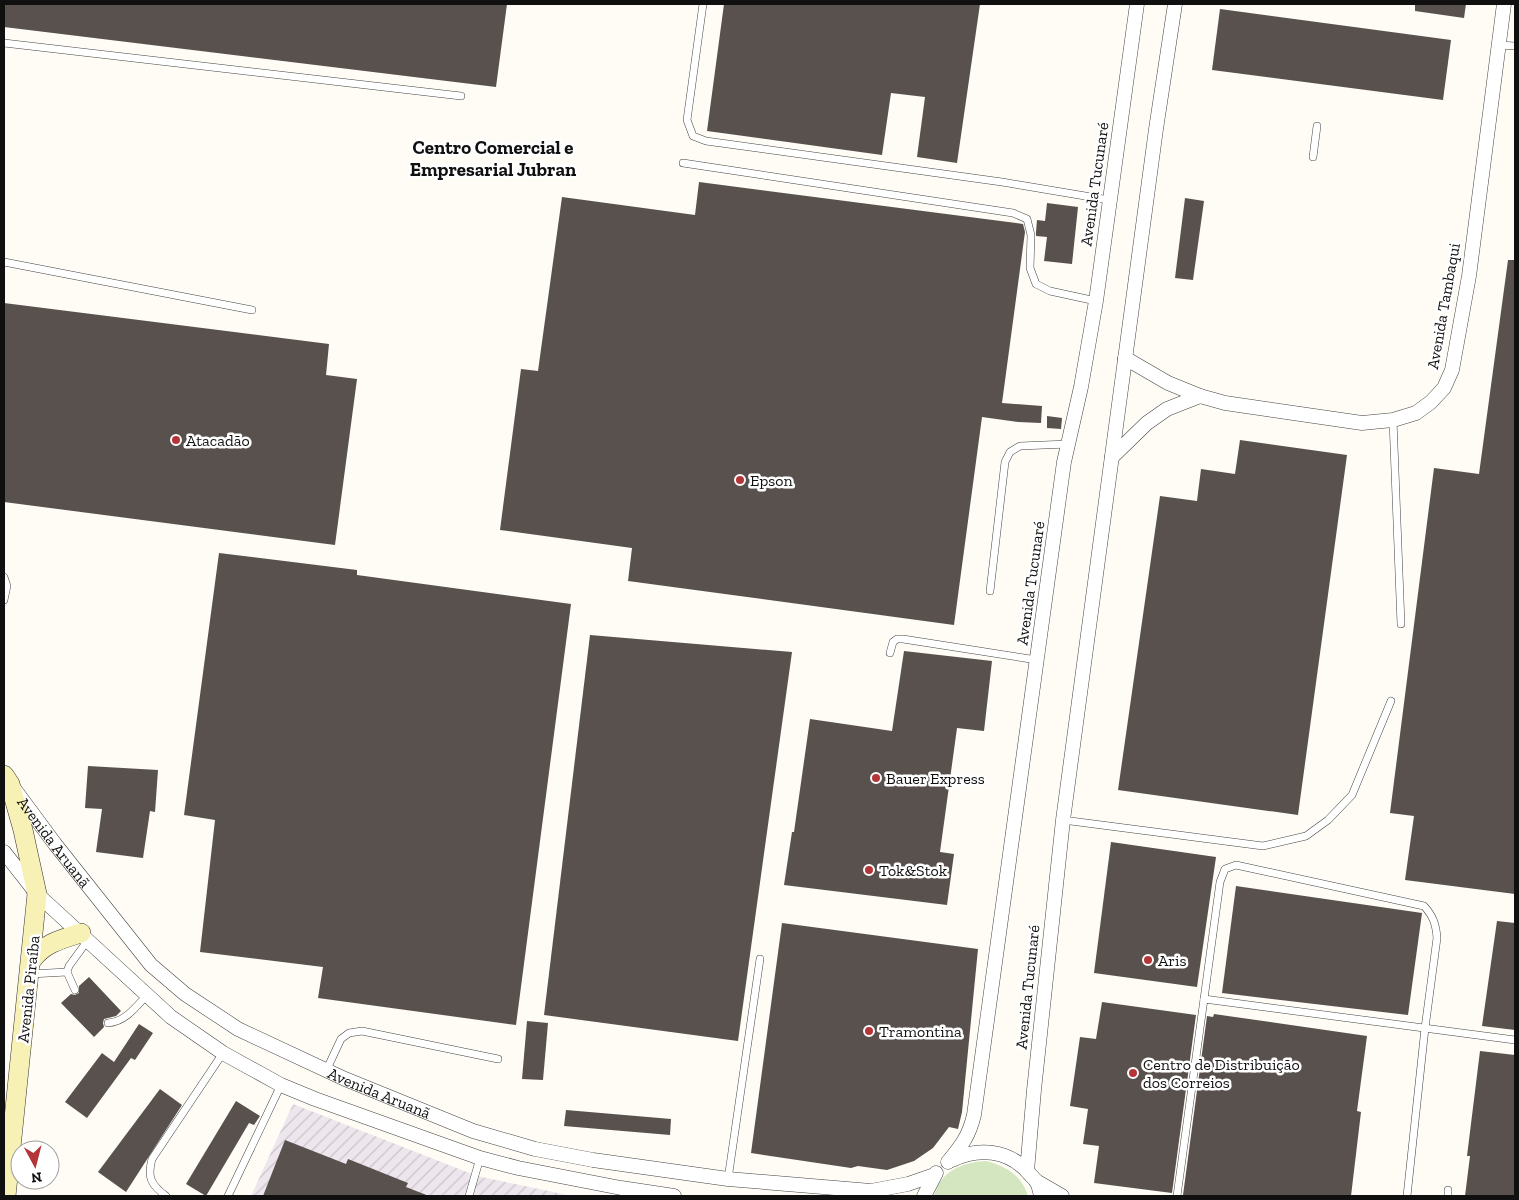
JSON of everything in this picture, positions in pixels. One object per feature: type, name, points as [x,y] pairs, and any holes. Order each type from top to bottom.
[{"type":"main road","name":"Avenida Piraíba","points":[[6,1196],[37,894],[23,830],[7,779]]},
{"type":"main road","points":[[31,967],[38,951],[53,941],[85,936]]},
{"type":"street","name":"Avenida Tucunaré","points":[[948,1162],[965,1141],[974,1115],[1064,462],[1081,387],[1096,301],[1137,4]]},
{"type":"street","name":"Avenida Tucunaré","points":[[1032,1176],[1034,1090],[1064,820],[1156,129],[1175,4]]},
{"type":"street","name":"Avenida Tambaqui","points":[[1125,358],[1168,383],[1225,404],[1362,423],[1393,420],[1416,412],[1431,402],[1444,388],[1452,370],[1469,276],[1504,4]]},
{"type":"street","points":[[1112,457],[1147,423],[1167,409],[1200,396]]},
{"type":"street","name":"Avenida Aruanã","points":[[7,779],[55,844],[151,965],[185,994],[213,1014],[238,1029],[326,1071],[473,1132],[535,1149],[594,1160],[728,1179],[870,1194],[934,1175]]},
{"type":"street","name":"Avenida Aruanã","points":[[4,852],[37,894],[85,936],[171,1017],[223,1053],[281,1085],[480,1158],[518,1168],[674,1196]]},
{"type":"street","points":[[924,1196],[934,1175],[948,1162],[965,1153],[986,1151],[1006,1156],[1023,1166],[1032,1176],[1062,1196]]},
{"type":"street","points":[[1032,1176],[1041,1196]]},
{"type":"lane","points":[[703,4],[687,120],[693,136],[706,141],[1002,182],[1109,200]]},
{"type":"lane","points":[[4,43],[461,96]]},
{"type":"lane","points":[[1499,45],[1515,46]]},
{"type":"lane","points":[[1313,157],[1316,126]]},
{"type":"lane","points":[[683,163],[1013,213],[1027,219],[1031,235],[1030,268],[1036,284],[1050,291],[1096,301]]},
{"type":"lane","points":[[4,262],[252,310]]},
{"type":"lane","points":[[1393,420],[1401,624]]},
{"type":"lane","points":[[990,591],[1005,462],[1010,452],[1020,446],[1068,444]]},
{"type":"lane","points":[[4,576],[6,586],[4,600]]},
{"type":"lane","points":[[890,653],[892,642],[903,639],[1037,660]]},
{"type":"lane","points":[[1064,820],[1262,846],[1306,836],[1328,820],[1352,795],[1391,701]]},
{"type":"lane","points":[[1177,1196],[1220,882],[1225,869],[1236,865],[1424,906],[1431,914],[1436,925],[1437,938],[1425,1028],[1407,1196]]},
{"type":"lane","points":[[75,990],[67,972],[85,936]]},
{"type":"lane","points":[[728,1179],[760,959]]},
{"type":"lane","points":[[31,967],[67,972]]},
{"type":"lane","points":[[108,1023],[116,1023],[123,1019],[148,995]]},
{"type":"lane","points":[[1204,999],[1515,1040]]},
{"type":"lane","points":[[326,1071],[341,1039],[349,1033],[362,1031],[498,1059]]},
{"type":"lane","points":[[166,1196],[154,1187],[149,1170],[152,1159],[223,1053]]},
{"type":"lane","points":[[228,1196],[281,1085]]},
{"type":"lane","points":[[468,1196],[480,1158]]},
{"type":"shaded area","points":[[293,1104],[477,1176],[572,1196],[251,1196]]},
{"type":"green space","points":[[986,1161],[1012,1172],[1022,1182],[1028,1196],[934,1196],[941,1180],[947,1174],[969,1163]]},
{"type":"building","points":[[4,4],[507,4],[496,87],[4,27]]},
{"type":"building","points":[[724,4],[980,4],[957,163],[917,157],[925,97],[891,93],[882,155],[707,131]]},
{"type":"building","points":[[1415,4],[1466,4],[1464,18],[1415,11]]},
{"type":"building","points":[[1220,9],[1451,40],[1443,100],[1212,70]]},
{"type":"building","points":[[699,182],[1023,224],[1025,232],[1002,403],[1042,406],[1041,423],[982,417],[954,625],[628,581],[632,548],[500,530],[521,369],[538,371],[562,197],[695,215]]},
{"type":"building","points":[[1185,198],[1204,201],[1193,280],[1175,278]]},
{"type":"building","points":[[1047,203],[1078,207],[1072,264],[1044,261],[1047,237],[1036,236],[1036,232],[1037,220],[1045,221]]},
{"type":"building","points":[[1508,260],[1515,260],[1515,894],[1405,880],[1414,816],[1390,813],[1434,468],[1479,474]]},
{"type":"building","name":"Atacadão","points":[[4,303],[329,344],[326,375],[357,379],[335,545],[4,502]]},
{"type":"building","points":[[1047,416],[1062,418],[1061,429],[1047,428]]},
{"type":"building","points":[[1240,440],[1347,455],[1298,815],[1118,790],[1160,496],[1197,501],[1201,469],[1235,474]]},
{"type":"building","points":[[219,553],[357,570],[357,575],[571,604],[516,1025],[318,998],[323,967],[200,952],[215,820],[184,815]]},
{"type":"building","points":[[590,635],[792,652],[738,1041],[544,1015]]},
{"type":"building","points":[[904,651],[992,661],[984,731],[957,728],[940,852],[954,854],[947,905],[784,885],[792,832],[794,832],[810,719],[892,731]]},
{"type":"building","points":[[88,766],[158,770],[155,812],[150,811],[143,858],[96,852],[102,809],[85,808]]},
{"type":"building","points":[[1111,842],[1216,857],[1197,987],[1094,973]]},
{"type":"building","points":[[1236,886],[1422,913],[1408,1015],[1222,993]]},
{"type":"building","points":[[1497,921],[1515,923],[1515,1030],[1482,1026]]},
{"type":"building","name":"Tramontina","points":[[782,923],[978,949],[962,1112],[958,1129],[949,1127],[933,1148],[914,1161],[887,1170],[858,1166],[851,1168],[751,1153]]},
{"type":"building","points":[[89,977],[121,1011],[116,1016],[104,1019],[104,1027],[94,1037],[61,1003],[71,994],[79,993],[79,986]]},
{"type":"building","name":"Centro de Distribuição dos Correios","points":[[1102,1002],[1196,1015],[1172,1193],[1094,1183],[1099,1146],[1083,1144],[1088,1109],[1070,1106],[1080,1037],[1096,1039]]},
{"type":"building","points":[[1214,1014],[1367,1036],[1357,1111],[1361,1112],[1351,1196],[1183,1195],[1207,1016],[1213,1017]]},
{"type":"building","points":[[527,1021],[548,1023],[543,1080],[522,1079]]},
{"type":"building","points":[[139,1024],[153,1033],[135,1060],[131,1058],[87,1118],[65,1102],[102,1053],[114,1062]]},
{"type":"building","points":[[1480,1051],[1515,1055],[1515,1196],[1465,1196],[1470,1156],[1467,1156]]},
{"type":"building","points":[[160,1089],[182,1105],[126,1192],[98,1172]]},
{"type":"building","points":[[236,1101],[260,1116],[254,1125],[249,1123],[206,1196],[186,1184]]},
{"type":"building","points":[[566,1110],[671,1119],[670,1135],[564,1126]]},
{"type":"building","points":[[285,1140],[346,1164],[348,1159],[408,1183],[406,1187],[429,1196],[263,1196]]},
{"type":"place","name":"Atacadão","points":[[176,440]]},
{"type":"place","name":"Epson","points":[[740,480]]},
{"type":"place","name":"Bauer Express","points":[[876,778]]},
{"type":"place","name":"Tok&Stok","points":[[869,870]]},
{"type":"place","name":"Aris","points":[[1148,960]]},
{"type":"place","name":"Tramontina","points":[[869,1031]]},
{"type":"place","name":"Centro de Distribuição dos Correios","points":[[1133,1073]]},
{"type":"district","name":"Centro Comercial e Empresarial Jubran","points":[[493,158]]}]
